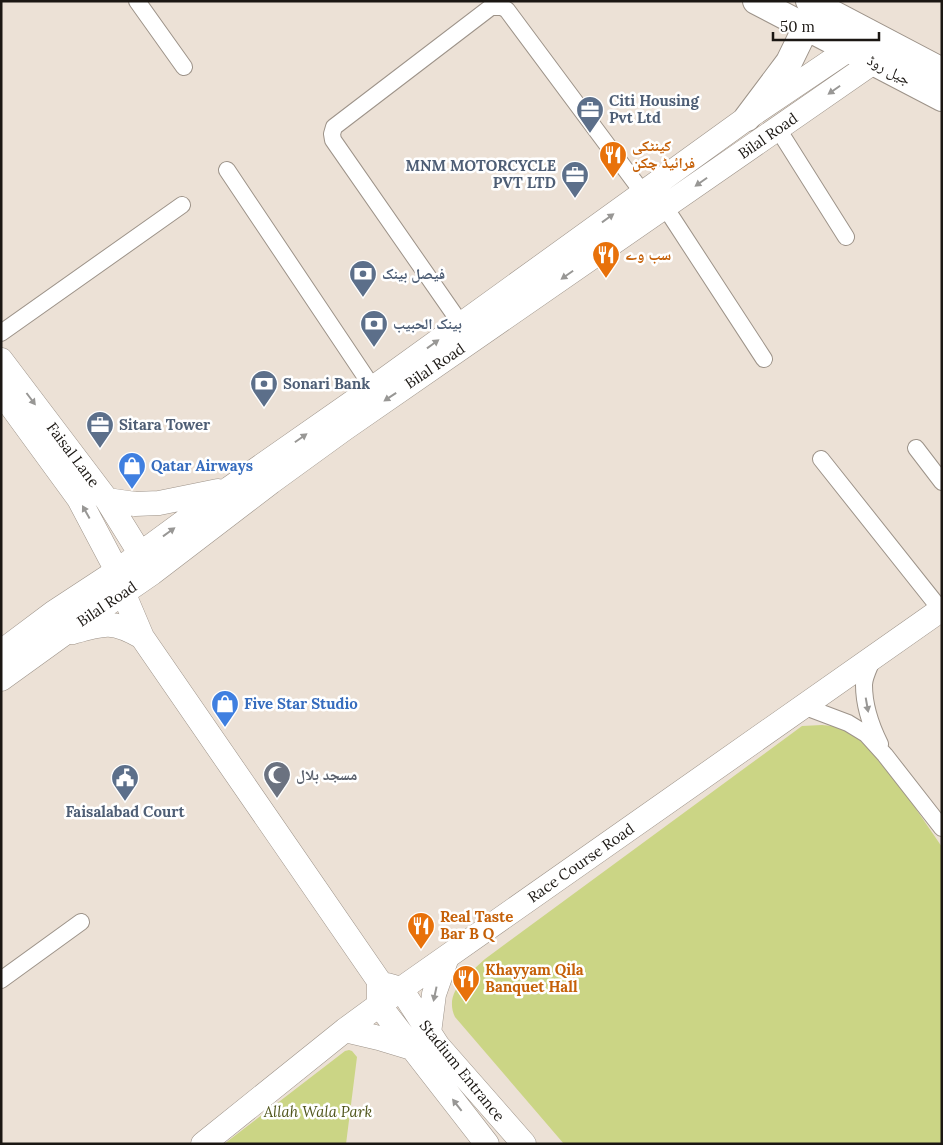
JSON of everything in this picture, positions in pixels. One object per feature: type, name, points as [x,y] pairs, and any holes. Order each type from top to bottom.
[{"type":"main road","name":"جیل روڈ","points":[[756,1],[942,98]]},
{"type":"main road","name":"جیل روڈ","points":[[809,1],[942,71]]},
{"type":"main road","points":[[747,118],[789,62],[806,28]]},
{"type":"main road","name":"Bilal Road","points":[[1,652],[57,624],[120,581],[141,552],[373,388],[747,118],[848,48],[872,35]]},
{"type":"main road","name":"Bilal Road","points":[[120,581],[152,574],[271,482],[344,429],[896,47]]},
{"type":"main road","name":"Faisal Lane","points":[[1,360],[107,500],[141,552],[152,574]]},
{"type":"main road","name":"Faisal Lane","points":[[1,392],[79,499],[104,544],[142,637],[378,981]]},
{"type":"main road","points":[[107,500],[135,504],[159,503],[195,497],[230,488]]},
{"type":"main road","points":[[104,544],[95,564],[79,586],[57,624],[94,626],[112,624],[125,627],[142,637]]},
{"type":"main road","name":"Race Course Road","points":[[203,1144],[345,1030],[401,989],[941,609]]},
{"type":"main road","name":"Bilal Road","points":[[1,679],[57,624]]},
{"type":"main road","points":[[420,1041],[446,957]]},
{"type":"main road","points":[[401,989],[378,981],[379,1005],[420,1041],[487,1144]]},
{"type":"main road","name":"Stadium Entrance","points":[[401,989],[420,1041],[445,1054],[524,1144]]},
{"type":"main road","points":[[345,1030],[378,1038],[420,1041]]},
{"type":"street","points":[[137,1],[184,67]]},
{"type":"street","points":[[461,324],[333,140],[332,134],[334,127],[491,7],[502,7],[507,10],[643,193]]},
{"type":"street","points":[[778,129],[846,237]]},
{"type":"street","points":[[227,170],[373,388]]},
{"type":"street","points":[[1,333],[182,205]]},
{"type":"street","points":[[665,207],[764,359]]},
{"type":"street","points":[[916,448],[942,482]]},
{"type":"street","points":[[821,460],[941,609]]},
{"type":"street","points":[[873,658],[864,683],[867,706],[873,728],[885,755]]},
{"type":"street","points":[[803,706],[848,723],[866,734],[885,755],[942,828]]},
{"type":"street","points":[[1,980],[81,922]]},
{"type":"green space","points":[[802,726],[842,727],[873,746],[942,847],[942,1144],[564,1144],[455,1017],[452,1000],[459,984],[485,959]]},
{"type":"green space","name":"Allah Wala Park","points":[[349,1050],[357,1057],[346,1144],[224,1144],[345,1051]]},
{"type":"place","name":"Citi Housing Pvt Ltd","points":[[590,134]]},
{"type":"place","name":"کینٹکی فرائیڈ چکن","points":[[613,179]]},
{"type":"place","name":"MNM MOTORCYCLE PVT LTD","points":[[575,199]]},
{"type":"place","name":"سب وے","points":[[606,279]]},
{"type":"place","name":"فیصل بینک","points":[[363,298]]},
{"type":"place","name":"بينک الحبيب","points":[[374,348]]},
{"type":"place","name":"Sonari Bank","points":[[264,408]]},
{"type":"place","name":"Sitara Tower","points":[[100,449]]},
{"type":"place","name":"Qatar Airways","points":[[132,490]]},
{"type":"place","name":"Five Star Studio","points":[[225,728]]},
{"type":"place","name":"مسجد بلال","points":[[277,799]]},
{"type":"place","name":"Faisalabad Court","points":[[125,802]]},
{"type":"place","name":"Real Taste Bar B Q","points":[[421,950]]},
{"type":"place","name":"Khayyam Qila Banquet Hall","points":[[466,1003]]}]
